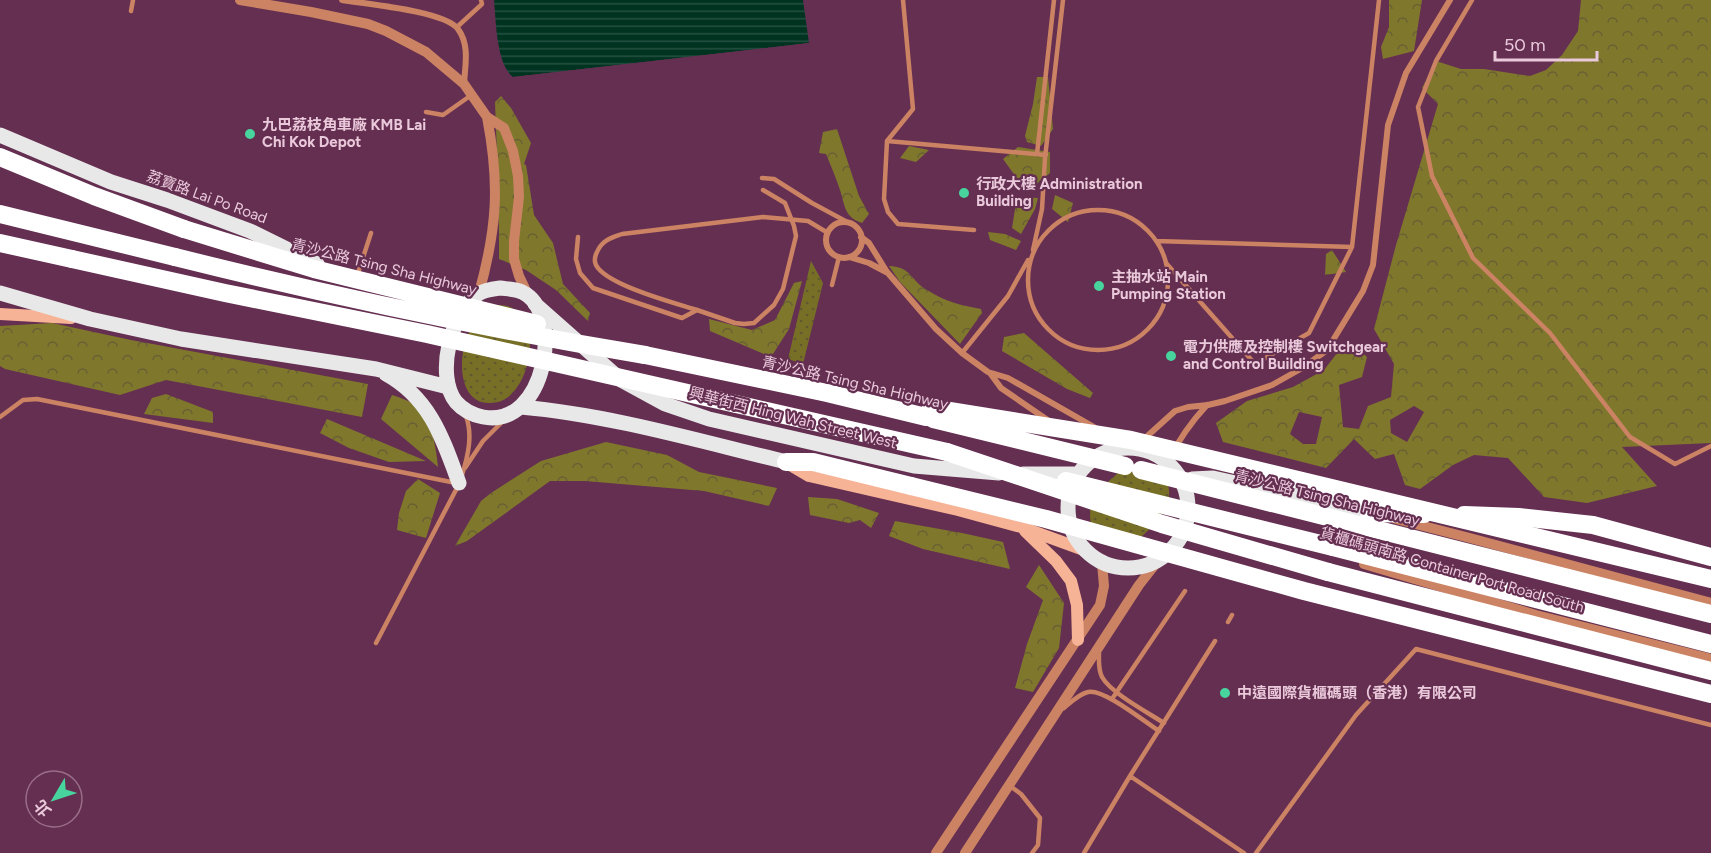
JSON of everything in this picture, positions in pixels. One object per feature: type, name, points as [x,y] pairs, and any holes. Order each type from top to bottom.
[{"type":"highway","name":"青沙公路 Tsing Sha Highway","points":[[0,157],[126,208],[249,250],[314,269],[567,332],[645,355],[827,393],[1711,615]]},
{"type":"highway","points":[[0,214],[295,287],[564,342],[645,355]]},
{"type":"highway","points":[[0,243],[225,293],[473,344],[947,452],[1333,547],[1711,644]]},
{"type":"highway","points":[[827,393],[1131,440],[1711,579]]},
{"type":"highway","points":[[947,452],[1162,524],[1328,572],[1711,671]]},
{"type":"highway","points":[[786,462],[813,462],[1046,519],[1316,594],[1711,694]]},
{"type":"highway","points":[[1369,513],[1519,517],[1593,525],[1711,557]]},
{"type":"main road","name":"荔寶路 Lai Po Road","points":[[0,135],[111,182],[250,231],[355,283],[385,295],[437,302],[476,296]]},
{"type":"main road","points":[[500,288],[523,292],[532,301],[546,334],[545,351],[535,390],[529,399],[516,410],[498,418],[471,414],[457,402],[448,387],[446,374],[455,326],[462,311],[476,296],[488,290],[500,288]]},
{"type":"main road","points":[[0,293],[90,319],[181,339],[376,369],[448,387]]},
{"type":"main road","name":"興華街西 Hing Wah Street West","points":[[532,301],[621,380],[665,404],[709,419],[914,466],[969,472],[1077,474]]},
{"type":"main road","points":[[0,314],[90,319]]},
{"type":"main road","points":[[376,369],[407,388],[427,411],[440,431],[461,477]]},
{"type":"main road","points":[[516,410],[575,414],[786,462],[809,476],[1021,527],[1084,550],[1102,563],[1128,569],[1161,557],[1173,546],[1186,525],[1188,509],[1186,493],[1180,479],[1167,463],[1147,451],[1132,448],[1107,451],[1089,461],[1077,474],[1069,493],[1068,513],[1073,533],[1084,550]]},
{"type":"main road","name":"貨櫃碼頭南路 Container Port Road South","points":[[1180,479],[1213,478],[1369,513]]},
{"type":"main road","points":[[1021,527],[1056,561],[1071,581],[1077,605],[1078,640]]},
{"type":"street","name":"興華街西 Hing Wah Street West","points":[[240,0],[368,24],[386,31],[426,52],[464,84],[472,94],[487,117],[493,145],[495,171],[495,212],[489,258],[476,296]]},
{"type":"street","points":[[342,0],[424,13],[442,18],[457,27],[466,48],[464,84]]},
{"type":"street","points":[[988,372],[1008,378],[1132,448],[1175,411],[1208,405],[1272,385],[1304,367],[1327,350],[1363,291],[1373,264],[1388,125],[1406,73],[1450,0]]},
{"type":"street","name":"興華街西 Hing Wah Street West","points":[[487,117],[504,128],[513,151],[519,197],[514,259],[519,276],[532,301]]},
{"type":"street","points":[[887,273],[869,263],[849,257],[839,257],[829,250],[826,238],[828,233],[840,223],[856,227],[861,237],[869,243],[887,273],[936,329],[962,353],[988,372],[1001,388],[1062,430],[1069,438]]},
{"type":"street","points":[[849,257],[858,252],[861,237]]},
{"type":"street","points":[[1167,463],[1178,441],[1208,405]]},
{"type":"street","points":[[1076,446],[1089,461]]},
{"type":"street","name":"貨櫃碼頭南路 Container Port Road South","points":[[1369,513],[1711,603]]},
{"type":"street","name":"貨櫃碼頭南路 Container Port Road South","points":[[1182,534],[1224,526],[1249,530],[1536,615],[1711,659]]},
{"type":"street","points":[[965,853],[1139,585],[1161,557]]},
{"type":"street","points":[[936,853],[1100,605],[1104,586],[1102,563]]},
{"type":"lane","points":[[131,11],[133,0]]},
{"type":"lane","points":[[457,27],[482,3],[481,0]]},
{"type":"lane","points":[[903,0],[913,109],[887,141],[885,200],[888,212],[898,224],[974,230]]},
{"type":"lane","points":[[1037,154],[1054,0]]},
{"type":"lane","points":[[1063,0],[1042,209],[1027,278],[1030,302],[1041,323],[1059,339],[1081,349],[1105,351],[1128,344],[1148,330],[1164,303],[1168,288],[1166,263]]},
{"type":"lane","points":[[962,353],[1008,297],[1043,236],[1059,221],[1079,212],[1101,210],[1122,214],[1141,225],[1156,241],[1166,263],[1255,364],[1309,333],[1352,247],[1378,0]]},
{"type":"lane","points":[[1472,0],[1436,61],[1418,107],[1432,176],[1473,258],[1550,333],[1630,437],[1675,464],[1711,446]]},
{"type":"lane","points":[[426,112],[439,116],[445,114],[472,94]]},
{"type":"lane","points":[[887,141],[1046,155]]},
{"type":"lane","points":[[762,178],[774,179],[851,224]]},
{"type":"lane","points":[[763,190],[785,204],[792,219],[796,236],[783,289],[774,305],[754,323],[735,323],[618,283],[597,266],[595,257],[599,247],[606,240],[622,234],[763,217],[792,219],[808,220],[828,233]]},
{"type":"lane","points":[[355,283],[371,233]]},
{"type":"lane","points":[[578,237],[576,259],[580,273],[593,288],[682,318],[697,310]]},
{"type":"lane","points":[[1156,241],[1352,247]]},
{"type":"lane","points":[[832,285],[839,257]]},
{"type":"lane","points":[[0,417],[24,400],[37,399],[461,477]]},
{"type":"lane","points":[[461,477],[468,449],[470,426],[463,408]]},
{"type":"lane","points":[[376,643],[461,477],[483,441],[516,410]]},
{"type":"lane","points":[[1112,699],[1185,591]]},
{"type":"lane","points":[[1228,622],[1233,615]]},
{"type":"lane","points":[[1084,853],[1215,641]]},
{"type":"lane","points":[[1100,647],[1101,675],[1109,686],[1164,723]]},
{"type":"lane","points":[[1256,853],[1356,715],[1416,649],[1711,725]]},
{"type":"lane","points":[[1056,715],[1080,695],[1094,691],[1112,699],[1159,731]]},
{"type":"lane","points":[[1130,776],[1235,851],[1244,853]]},
{"type":"lane","points":[[1010,785],[1021,794],[1040,818],[1038,845],[1032,853]]},
{"type":"shaded area","points":[[494,0],[803,0],[809,43],[513,77],[507,71],[500,52]]},
{"type":"shaded area","points":[[811,261],[823,283],[803,364],[788,359]]},
{"type":"shaded area","points":[[497,305],[513,308],[523,318],[529,332],[530,349],[527,367],[520,383],[510,395],[498,402],[485,403],[475,399],[468,391],[464,381],[462,357],[470,331]]},
{"type":"shaded area","points":[[1134,465],[1168,485],[1168,501],[1162,514],[1141,537],[1091,524],[1091,506],[1095,498],[1115,475]]},
{"type":"green space","points":[[1389,0],[1422,0],[1414,51],[1383,59],[1381,47],[1389,27]]},
{"type":"green space","points":[[1581,0],[1711,0],[1711,443],[1622,447],[1657,486],[1587,503],[1544,497],[1508,458],[1474,455],[1453,465],[1420,489],[1405,485],[1394,454],[1375,459],[1354,439],[1326,468],[1223,442],[1216,423],[1247,401],[1293,387],[1324,370],[1348,339],[1367,357],[1362,377],[1339,385],[1343,427],[1359,429],[1368,406],[1391,397],[1394,364],[1374,329],[1396,245],[1438,104],[1422,88],[1436,61],[1461,69],[1484,69],[1530,76],[1546,70],[1562,55],[1578,31]],"holes":[[[1414,406],[1424,412],[1407,442],[1391,433],[1390,420]],[[1299,412],[1322,417],[1316,444],[1303,444],[1290,434]]]},
{"type":"green space","points":[[1037,77],[1048,77],[1053,129],[1041,146],[1027,142],[1025,136]]},
{"type":"green space","points":[[501,96],[511,108],[531,143],[524,164],[534,215],[553,243],[563,284],[590,313],[588,321],[556,290],[526,270],[499,259],[495,102]]},
{"type":"green space","points":[[837,129],[859,196],[869,214],[862,223],[848,214],[826,154],[819,153],[823,132]]},
{"type":"green space","points":[[909,146],[929,150],[916,162],[900,158]]},
{"type":"green space","points":[[1018,147],[1050,152],[1050,173],[1027,192],[1003,159]]},
{"type":"green space","points":[[1055,195],[1073,203],[1068,222],[1052,209]]},
{"type":"green space","points":[[1017,197],[1038,198],[1035,209],[1021,234],[1012,228]]},
{"type":"green space","points":[[988,232],[1005,234],[1021,241],[1016,250],[990,240]]},
{"type":"green space","points":[[1332,250],[1346,272],[1325,275],[1326,254]]},
{"type":"green space","points":[[889,266],[907,271],[921,286],[940,297],[981,309],[982,313],[960,344],[900,282]]},
{"type":"green space","points":[[802,281],[789,329],[771,357],[710,331],[709,319],[752,330],[775,320],[794,283]]},
{"type":"green space","points":[[52,323],[368,384],[362,417],[166,380],[120,395],[0,366],[0,326]]},
{"type":"green space","points":[[1024,333],[1093,393],[1090,398],[1067,389],[1002,351],[1004,337]]},
{"type":"green space","points":[[166,394],[213,412],[213,423],[144,414],[152,398]]},
{"type":"green space","points":[[392,395],[410,402],[423,413],[434,440],[438,467],[381,419]]},
{"type":"green space","points":[[327,419],[426,461],[389,462],[349,448],[320,433]]},
{"type":"green space","points":[[606,442],[667,455],[699,472],[777,488],[769,506],[704,491],[585,481],[550,481],[467,541],[455,546],[481,501],[491,493],[541,461]]},
{"type":"green space","points":[[418,479],[440,493],[426,538],[397,530],[399,513],[406,491]]},
{"type":"green space","points":[[808,497],[837,499],[879,513],[871,528],[860,520],[849,523],[810,515]]},
{"type":"green space","points":[[895,521],[1003,542],[1010,569],[923,549],[889,536]]},
{"type":"green space","points":[[1039,565],[1064,603],[1059,648],[1033,692],[1015,688],[1027,644],[1043,600],[1026,587]]},
{"type":"pier","points":[[809,43],[810,46],[514,80],[513,77]]},
{"type":"place","name":"九巴荔枝角車廠 KMB Lai Chi Kok Depot","points":[[250,134]]},
{"type":"place","name":"行政大樓 Administration Building","points":[[964,193]]},
{"type":"place","name":"主抽水站 Main Pumping Station","points":[[1099,286]]},
{"type":"place","name":"電力供應及控制樓 Switchgear and Control Building","points":[[1171,356]]},
{"type":"place","name":"中遠國際貨櫃碼頭（香港）有限公司","points":[[1225,693]]}]
